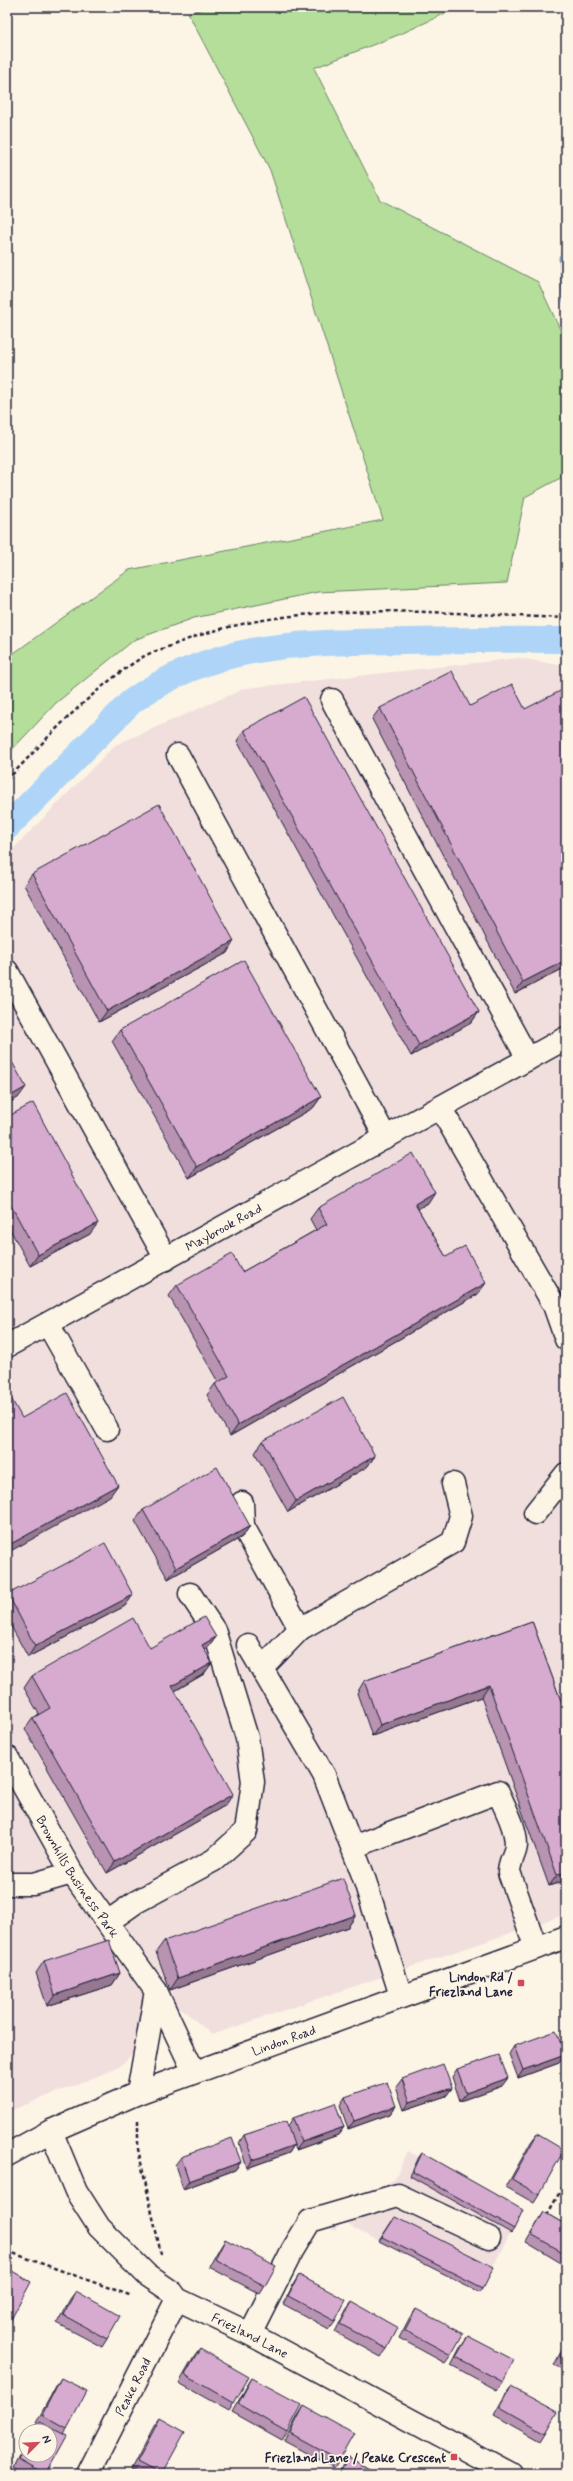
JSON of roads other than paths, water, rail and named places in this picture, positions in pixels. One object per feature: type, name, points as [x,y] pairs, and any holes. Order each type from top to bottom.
[{"type":"street","points":[[332,700],[528,1059]]},
{"type":"street","points":[[178,755],[386,1138]]},
{"type":"street","points":[[7,971],[166,1259]]},
{"type":"street","name":"Maybrook Road","points":[[7,1346],[441,1109],[566,1038]]},
{"type":"street","points":[[441,1109],[554,1305],[566,1339]]},
{"type":"street","points":[[48,1324],[107,1429]]},
{"type":"street","points":[[535,1513],[566,1474]]},
{"type":"street","points":[[262,1668],[300,1629],[453,1542],[461,1516],[453,1484]]},
{"type":"street","points":[[242,1503],[243,1526],[300,1629]]},
{"type":"street","points":[[109,1921],[136,1902],[214,1860],[246,1831],[253,1782],[247,1738],[214,1630],[190,1594]]},
{"type":"street","points":[[248,1645],[324,1775],[353,1847],[401,1996]]},
{"type":"street","name":"Brownhills Business Park","points":[[7,1757],[72,1872],[109,1921],[156,1991],[194,2072]]},
{"type":"street","points":[[353,1847],[498,1792],[511,1822],[516,1846],[509,1862],[509,1872],[536,1948]]},
{"type":"street","points":[[7,1884],[34,1884],[72,1872]]},
{"type":"street","name":"Lindon Road","points":[[7,2155],[51,2131],[138,2093],[566,1937]]},
{"type":"street","points":[[138,2093],[156,1991]]},
{"type":"street","name":"Friezland Lane","points":[[51,2131],[76,2190],[99,2227],[147,2275],[172,2292],[177,2299],[250,2334],[511,2474]]},
{"type":"street","points":[[250,2334],[292,2251],[310,2221],[398,2195],[489,2238]]},
{"type":"street","name":"Peake Road","points":[[88,2474],[177,2299]]},
{"type":"water","points":[[566,247],[566,306],[563,301],[559,257]]},
{"type":"waterway","points":[[7,827],[131,702],[162,682],[195,667],[227,656],[261,649],[330,643],[566,640]]},
{"type":"place","name":"Lindon Rd / Friezland Lane","points":[[521,1983]]},
{"type":"place","name":"Friezland Lane / Peake Crescent","points":[[454,2457]]}]
